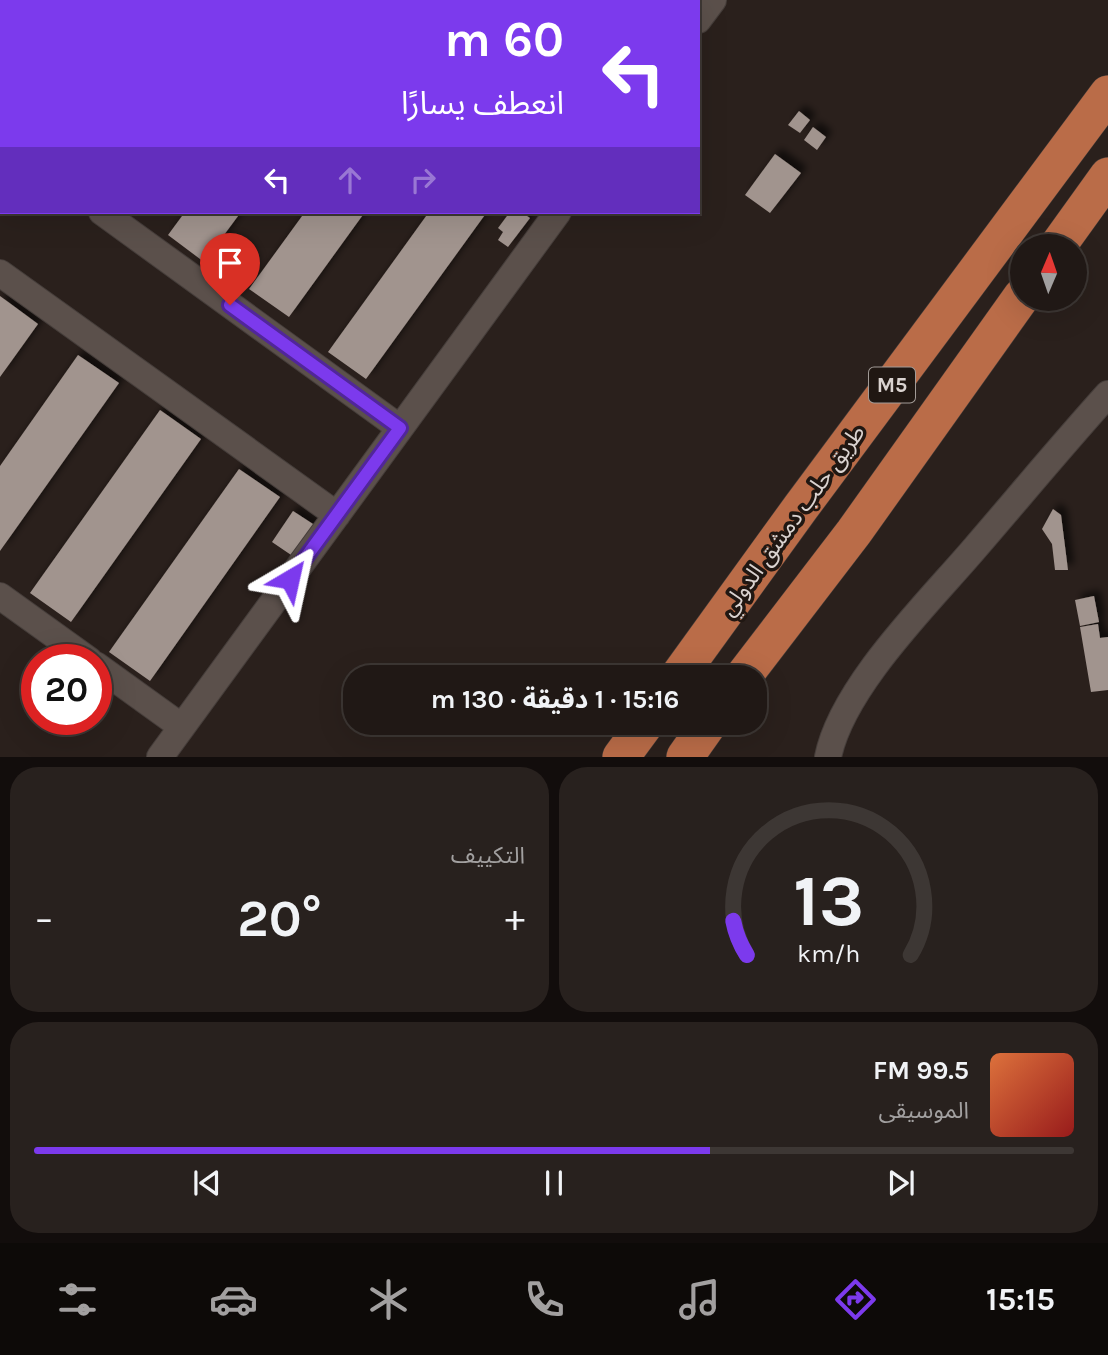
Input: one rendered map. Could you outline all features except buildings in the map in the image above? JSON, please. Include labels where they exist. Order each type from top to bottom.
[{"type":"highway","name":"طريق حلب دمشق الدولي","points":[[687,665],[1108,94]]},
{"type":"highway","points":[[1066,234],[1108,176]]},
{"type":"highway","name":"M5","points":[[752,665],[854,532],[1011,312]]},
{"type":"highway","points":[[801,507],[832,519],[854,532]]},
{"type":"highway","points":[[621,757],[637,735]]},
{"type":"highway","points":[[685,757],[701,735]]},
{"type":"street","points":[[700,17],[713,0]]},
{"type":"street","points":[[105,214],[400,428]]},
{"type":"street","points":[[160,757],[557,214]]},
{"type":"street","points":[[0,273],[337,515]]},
{"type":"street","points":[[826,751],[853,696],[895,640],[1108,394]]},
{"type":"street","points":[[0,596],[67,644]]},
{"type":"street","points":[[112,677],[182,727]]},
{"type":"route","points":[[230,305],[400,428],[290,579]]}]
